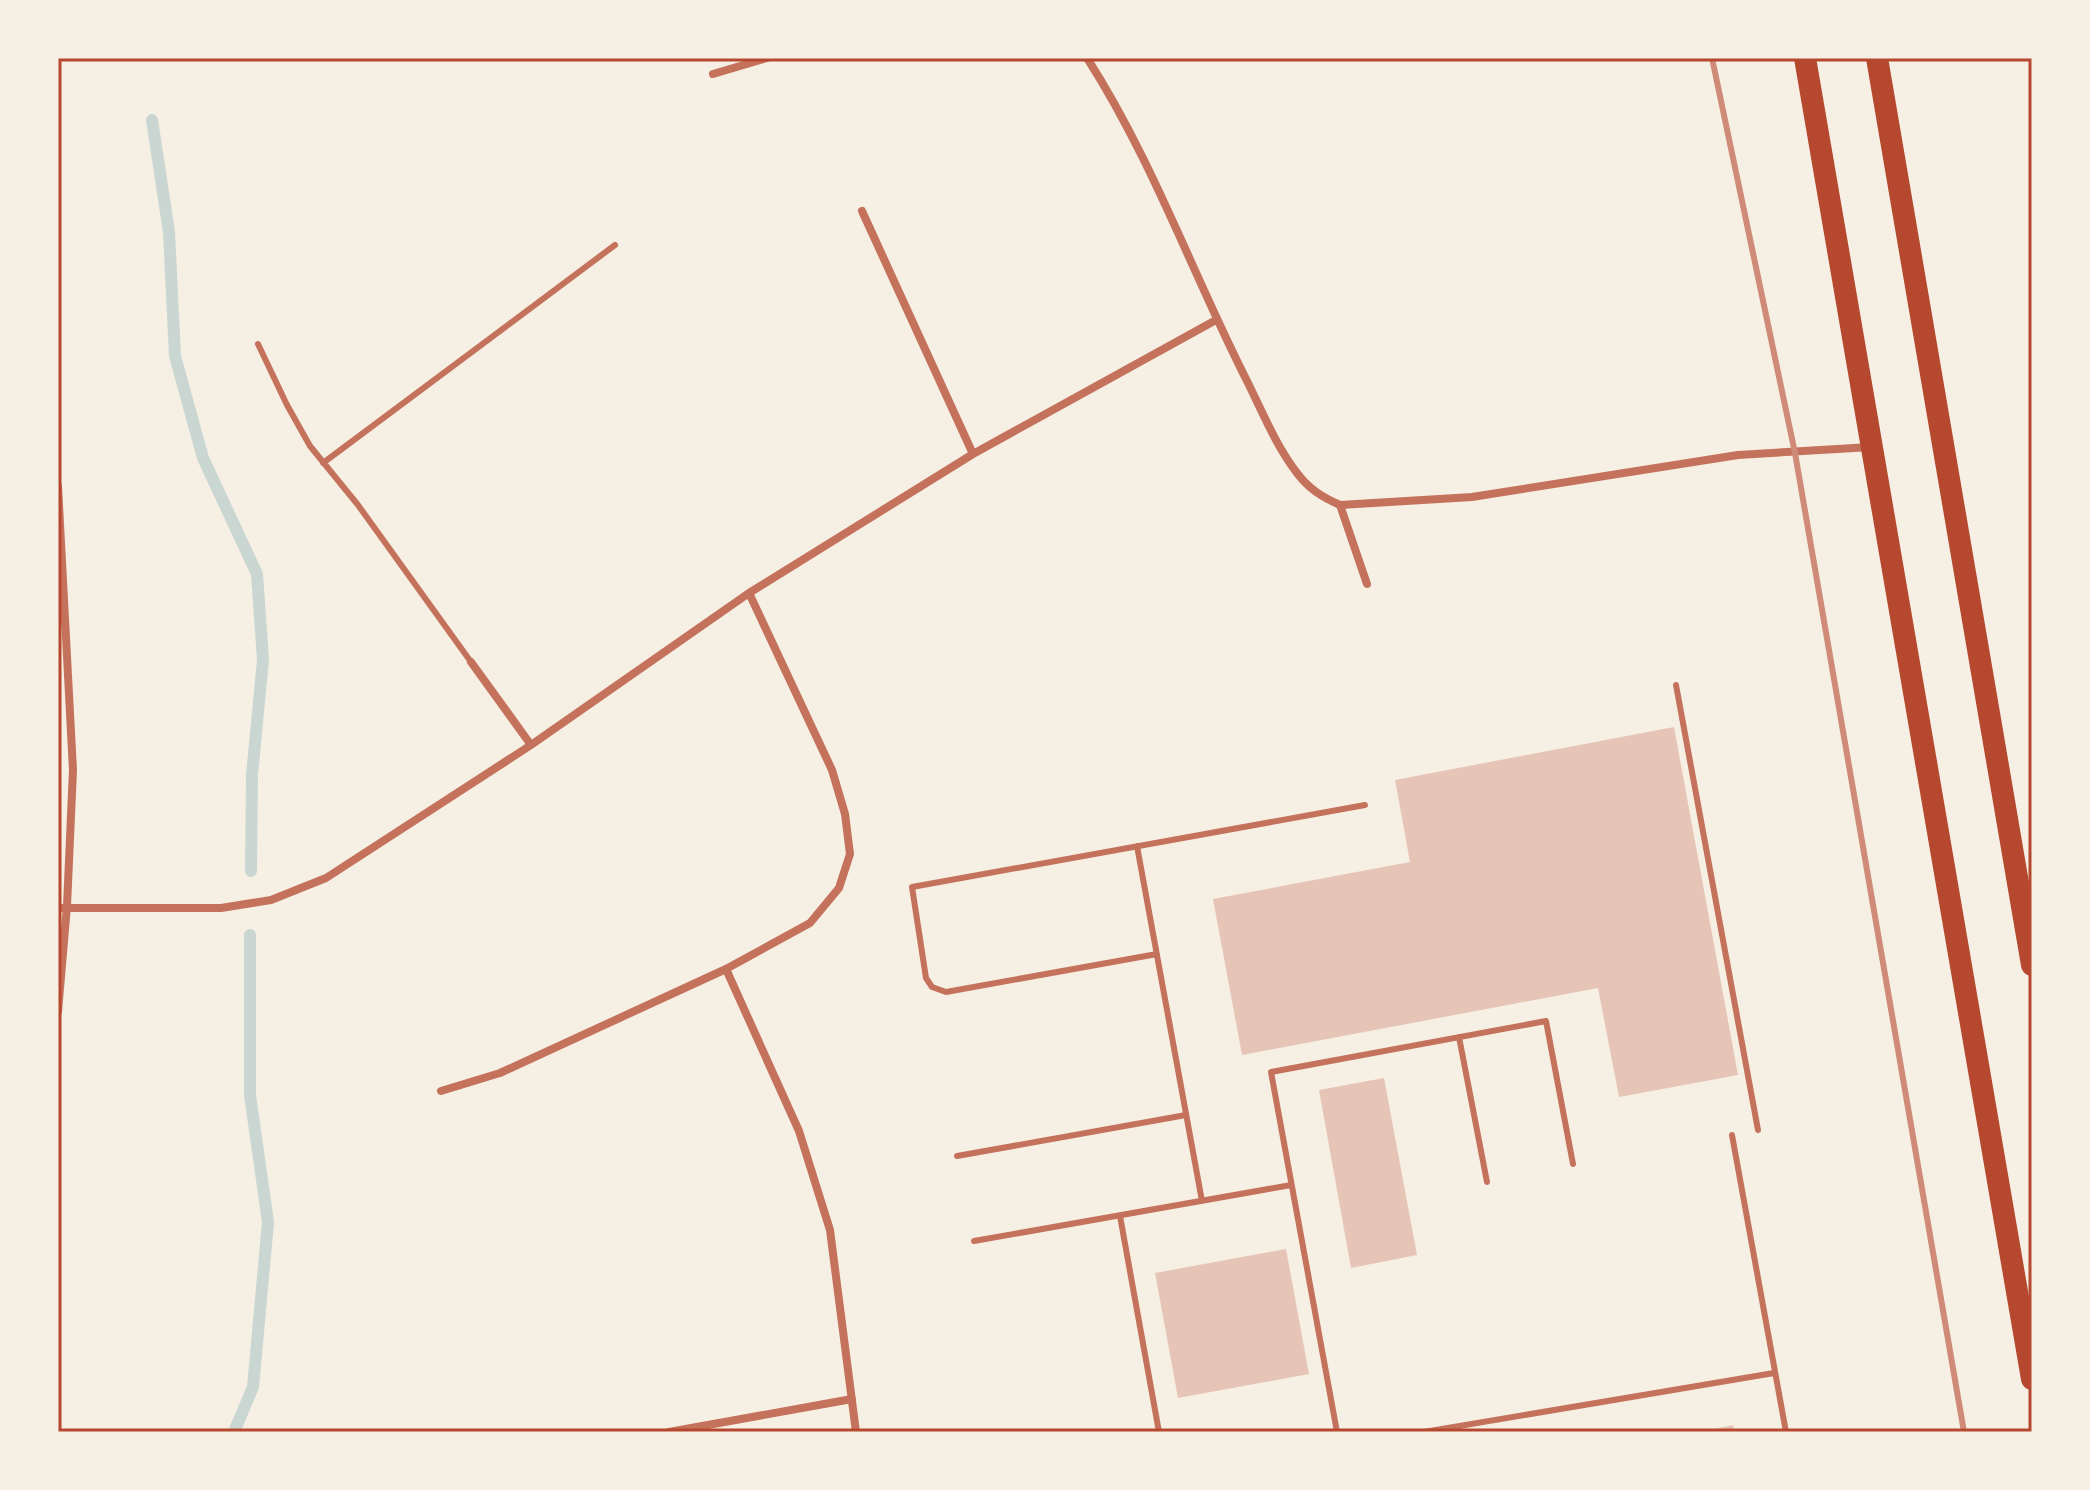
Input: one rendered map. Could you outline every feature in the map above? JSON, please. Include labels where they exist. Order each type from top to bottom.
[{"type":"highway","points":[[1805,58],[2032,1379]]},
{"type":"highway","points":[[1877,58],[2032,965]]},
{"type":"street","points":[[713,74],[767,58]]},
{"type":"street","points":[[1087,58],[1117,108],[1216,320],[1295,471],[1315,494],[1340,505],[1472,497],[1738,455],[1872,447]]},
{"type":"street","points":[[862,211],[973,454]]},
{"type":"street","points":[[62,907],[221,908],[271,900],[326,878],[531,745],[749,593],[973,454],[1216,320]]},
{"type":"street","points":[[58,486],[73,770],[62,907],[58,1012]]},
{"type":"street","points":[[1340,505],[1367,584]]},
{"type":"street","points":[[441,1091],[500,1073],[726,969],[810,923],[839,888],[850,854],[845,814],[832,770],[749,593]]},
{"type":"street","points":[[471,662],[531,745]]},
{"type":"street","points":[[726,969],[799,1131],[830,1230],[856,1432]]},
{"type":"street","points":[[669,1432],[852,1399]]},
{"type":"lane","points":[[323,463],[615,245]]},
{"type":"lane","points":[[258,344],[310,446],[358,505],[471,662]]},
{"type":"lane","points":[[1676,685],[1758,1130]]},
{"type":"lane","points":[[1157,954],[946,992],[932,987],[926,978],[912,887],[1365,805]]},
{"type":"lane","points":[[1137,846],[1202,1201]]},
{"type":"lane","points":[[1337,1432],[1271,1072],[1546,1021],[1573,1164]]},
{"type":"lane","points":[[1459,1037],[1487,1182]]},
{"type":"lane","points":[[957,1156],[1186,1115]]},
{"type":"lane","points":[[1732,1135],[1786,1432]]},
{"type":"lane","points":[[974,1241],[1291,1185]]},
{"type":"lane","points":[[1120,1216],[1159,1432]]},
{"type":"lane","points":[[1424,1432],[1774,1373]]},
{"type":"building","points":[[1674,727],[1738,1075],[1619,1097],[1598,988],[1242,1055],[1213,899],[1410,862],[1395,780]]},
{"type":"building","points":[[1384,1078],[1417,1255],[1351,1268],[1319,1090]]},
{"type":"building","points":[[1286,1249],[1309,1374],[1178,1398],[1155,1273]]},
{"type":"building","points":[[1733,1425],[1735,1432],[1706,1432],[1706,1431]]},
{"type":"waterway","points":[[152,120],[169,232],[175,356],[203,458],[257,574],[263,660],[252,775],[251,871]]},
{"type":"waterway","points":[[234,1432],[253,1387],[268,1222],[250,1095],[250,935]]},
{"type":"railway","points":[[1712,58],[1795,453],[1964,1432]]}]
